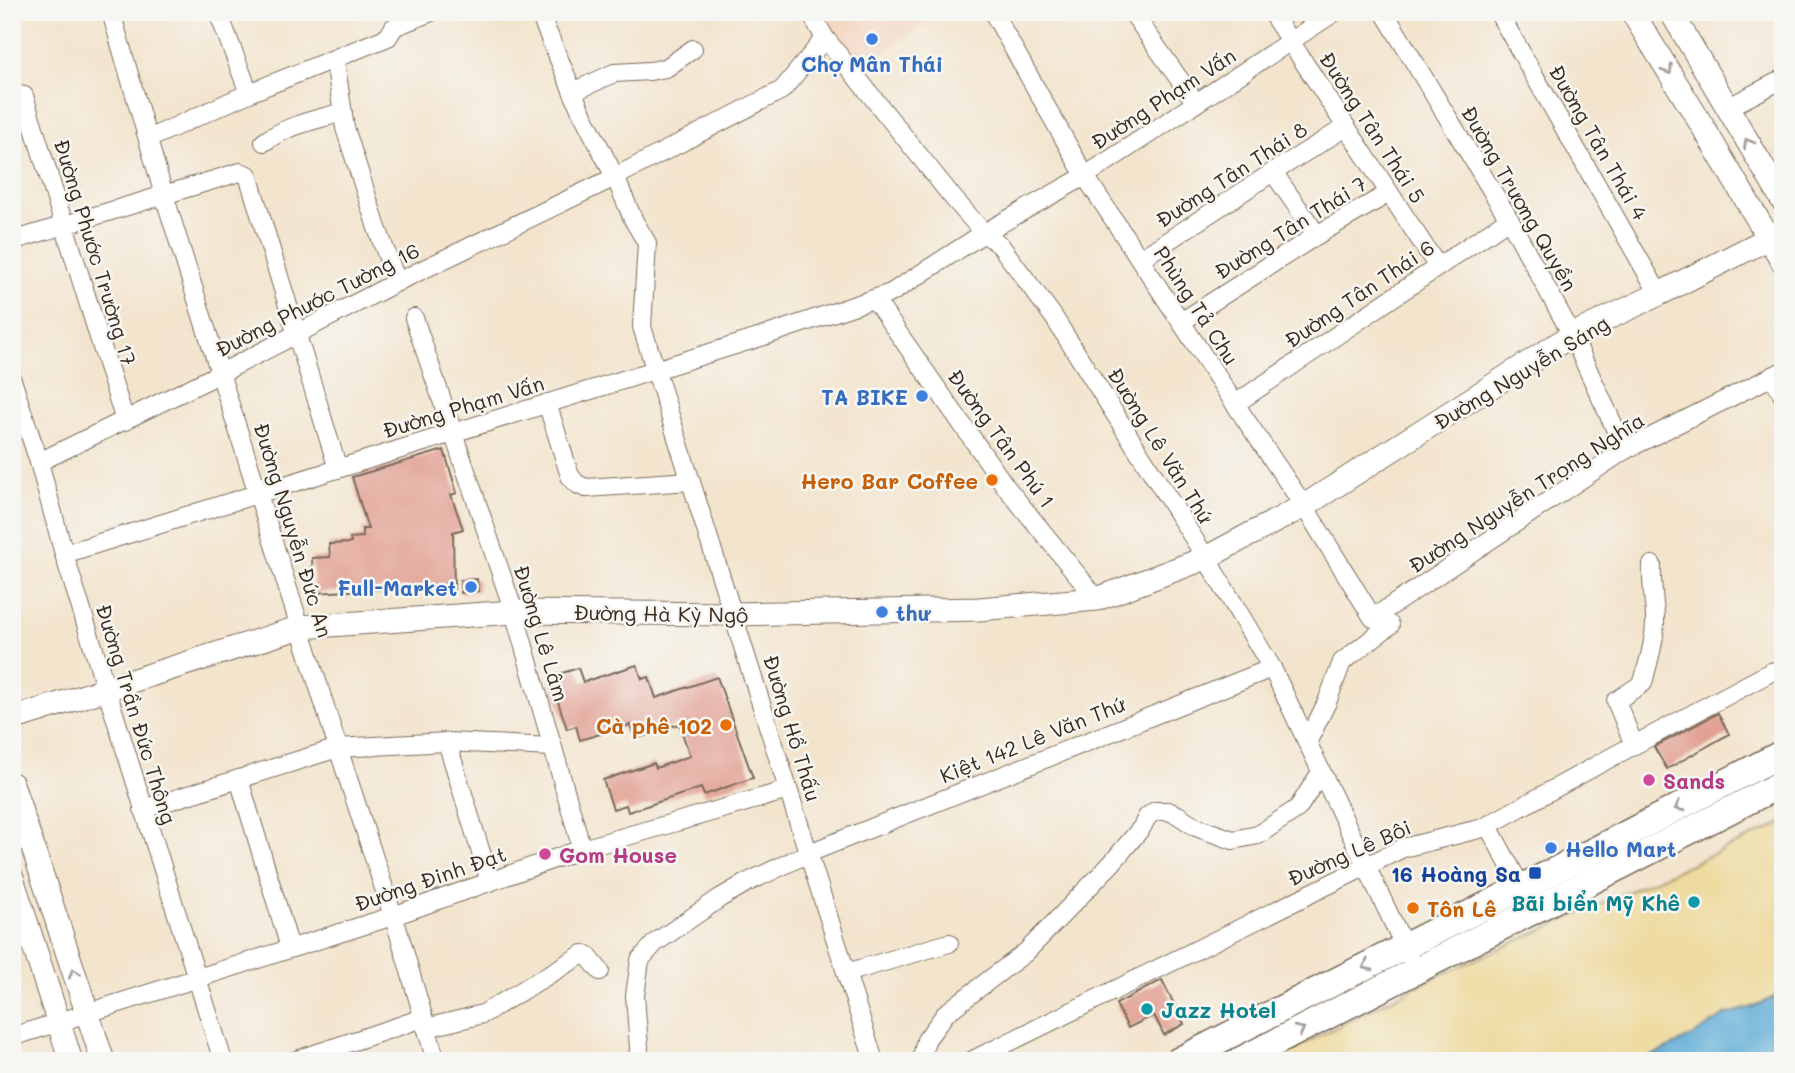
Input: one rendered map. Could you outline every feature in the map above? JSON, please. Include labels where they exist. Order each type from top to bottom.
[{"type":"main road","points":[[1178,1061],[1783,753]]},
{"type":"main road","points":[[1239,1061],[1783,783]]},
{"type":"street","name":"Đường Nguyễn Đức An","points":[[111,12],[164,195],[393,916],[436,1061]]},
{"type":"street","points":[[218,12],[249,93]]},
{"type":"street","points":[[148,139],[249,93],[388,37],[394,27],[431,12]]},
{"type":"street","name":"Đường Hồ Thấu","points":[[539,12],[573,92],[647,243],[642,327],[874,1061]]},
{"type":"street","name":"Đường Lê Văn Thứ","points":[[810,12],[825,38],[954,200],[984,233],[1000,245],[1053,316],[1206,558],[1272,668],[1415,971]]},
{"type":"street","name":"Phùng Tả Chu","points":[[993,12],[1085,176],[1304,506],[1373,618]]},
{"type":"street","points":[[1132,12],[1196,103]]},
{"type":"street","name":"Đường Tân Thái 5","points":[[1271,12],[1438,267]]},
{"type":"street","name":"Đường Phạm Vấn","points":[[64,554],[875,300],[906,285],[984,233],[1085,176],[1335,12]]},
{"type":"street","name":"Đường Trương Quyền","points":[[1384,12],[1509,219],[1572,335],[1625,450]]},
{"type":"street","name":"Đường Tân Thái 4","points":[[1498,12],[1659,295]]},
{"type":"street","points":[[1632,12],[1700,122],[1776,235],[1783,262]]},
{"type":"street","points":[[1671,12],[1783,201]]},
{"type":"street","name":"Đường Phước Tường 16","points":[[39,462],[221,373],[397,282],[615,177],[782,90],[825,38]]},
{"type":"street","points":[[573,92],[614,73],[666,68],[693,49]]},
{"type":"street","points":[[335,60],[345,128],[397,282]]},
{"type":"street","points":[[1727,107],[1783,79]]},
{"type":"street","name":"Đường Phước Trường 17","points":[[18,94],[65,225],[125,421]]},
{"type":"street","points":[[264,142],[277,132],[294,125],[343,112]]},
{"type":"street","name":"Đường Tân Thái 8","points":[[1140,259],[1346,127]]},
{"type":"street","points":[[12,241],[240,172],[248,175],[338,469]]},
{"type":"street","points":[[1273,172],[1317,235]]},
{"type":"street","name":"Đường Tân Thái 7","points":[[1181,322],[1388,192]]},
{"type":"street","name":"Đường Tân Thái 6","points":[[1235,404],[1509,219]]},
{"type":"street","name":"Đường Nguyễn Sáng","points":[[1304,506],[1572,335],[1659,295],[1776,235]]},
{"type":"street","name":"Đường Tân Phú 1","points":[[875,300],[1006,486],[1097,599]]},
{"type":"street","name":"Đường Lê Lâm","points":[[414,318],[514,612],[582,849]]},
{"type":"street","points":[[1778,374],[1783,396]]},
{"type":"street","name":"Đường Nguyễn Trọng Nghĩa","points":[[1373,618],[1625,450],[1778,374]]},
{"type":"street","name":"Đường Trần Đức Thông","points":[[12,380],[195,978],[223,1061]]},
{"type":"street","points":[[547,403],[570,476],[577,484],[586,488],[691,481]]},
{"type":"street","name":"Đường Hà Kỳ Ngộ","points":[[12,719],[301,627],[514,612],[733,614],[979,609],[1097,599],[1206,558],[1304,506]]},
{"type":"street","points":[[1634,745],[1616,701],[1643,683],[1654,633],[1652,565]]},
{"type":"street","points":[[1307,743],[1342,662],[1390,625]]},
{"type":"street","name":"Kiệt 142 Lê Văn Thứ","points":[[638,1061],[635,996],[640,960],[654,943],[720,898],[809,853],[1272,668]]},
{"type":"street","name":"Đường Lê Bôi","points":[[971,1061],[1409,846],[1488,826],[1634,745],[1783,669]]},
{"type":"street","points":[[143,809],[338,748],[447,742],[552,747]]},
{"type":"street","points":[[447,742],[490,882]]},
{"type":"street","points":[[921,1061],[926,1040],[946,1013],[1026,952],[1112,863],[1147,817],[1156,811],[1168,811],[1196,827],[1233,840],[1258,835],[1298,808],[1321,772]]},
{"type":"street","points":[[239,779],[290,948]]},
{"type":"street","points":[[12,784],[103,1061]]},
{"type":"street","name":"Đường Đinh Đạt","points":[[12,1037],[393,916],[582,849],[788,790]]},
{"type":"street","points":[[1488,826],[1521,887]]},
{"type":"street","points":[[12,878],[71,1061]]},
{"type":"street","points":[[846,973],[949,943]]},
{"type":"street","points":[[294,1061],[425,1023],[483,1014],[583,954],[600,971]]},
{"type":"shaded area","name":"Chợ Mân Thái","points":[[821,12],[944,12],[862,66]]},
{"type":"sand","name":"Bãi biển Mỹ Khê","points":[[1783,823],[1783,993],[1750,1008],[1725,1015],[1691,1037],[1641,1061],[1270,1061],[1427,981]]},
{"type":"water","points":[[1783,994],[1783,1061],[1641,1061],[1691,1037],[1725,1015]]},
{"type":"building","points":[[444,450],[457,493],[451,495],[463,529],[453,532],[454,590],[403,588],[314,593],[312,558],[330,557],[329,544],[351,543],[350,538],[363,537],[362,529],[368,529],[352,477]]},
{"type":"building","points":[[477,579],[478,591],[461,593],[460,580]]},
{"type":"building","points":[[637,665],[642,679],[649,677],[656,698],[717,677],[753,778],[704,795],[701,788],[628,812],[626,805],[613,809],[603,780],[654,763],[656,768],[690,756],[679,724],[635,739],[630,725],[580,740],[576,726],[567,729],[550,677],[578,668],[583,682]]},
{"type":"building","points":[[1718,713],[1729,734],[1667,769],[1654,747]]},
{"type":"building","name":"Jazz Hotel","points":[[1162,980],[1184,1024],[1164,1035],[1154,1015],[1128,1028],[1116,1004]]},
{"type":"place","name":"Chợ Mân Thái","points":[[872,39]]},
{"type":"place","name":"TA BIKE","points":[[922,396]]},
{"type":"place","name":"Hero Bar Coffee","points":[[992,480]]},
{"type":"place","name":"Full-Market","points":[[471,587]]},
{"type":"place","name":"thư","points":[[882,612]]},
{"type":"place","name":"Cà phê 102","points":[[726,725]]},
{"type":"place","name":"Sands","points":[[1649,780]]},
{"type":"place","name":"Hello Mart","points":[[1551,848]]},
{"type":"place","name":"Gom House","points":[[545,854]]},
{"type":"place","name":"16 Hoàng Sa","points":[[1535,873]]},
{"type":"place","name":"Bãi biển Mỹ Khê","points":[[1694,902]]},
{"type":"place","name":"Tôn Lê","points":[[1413,908]]},
{"type":"place","name":"Jazz Hotel","points":[[1147,1009]]}]
